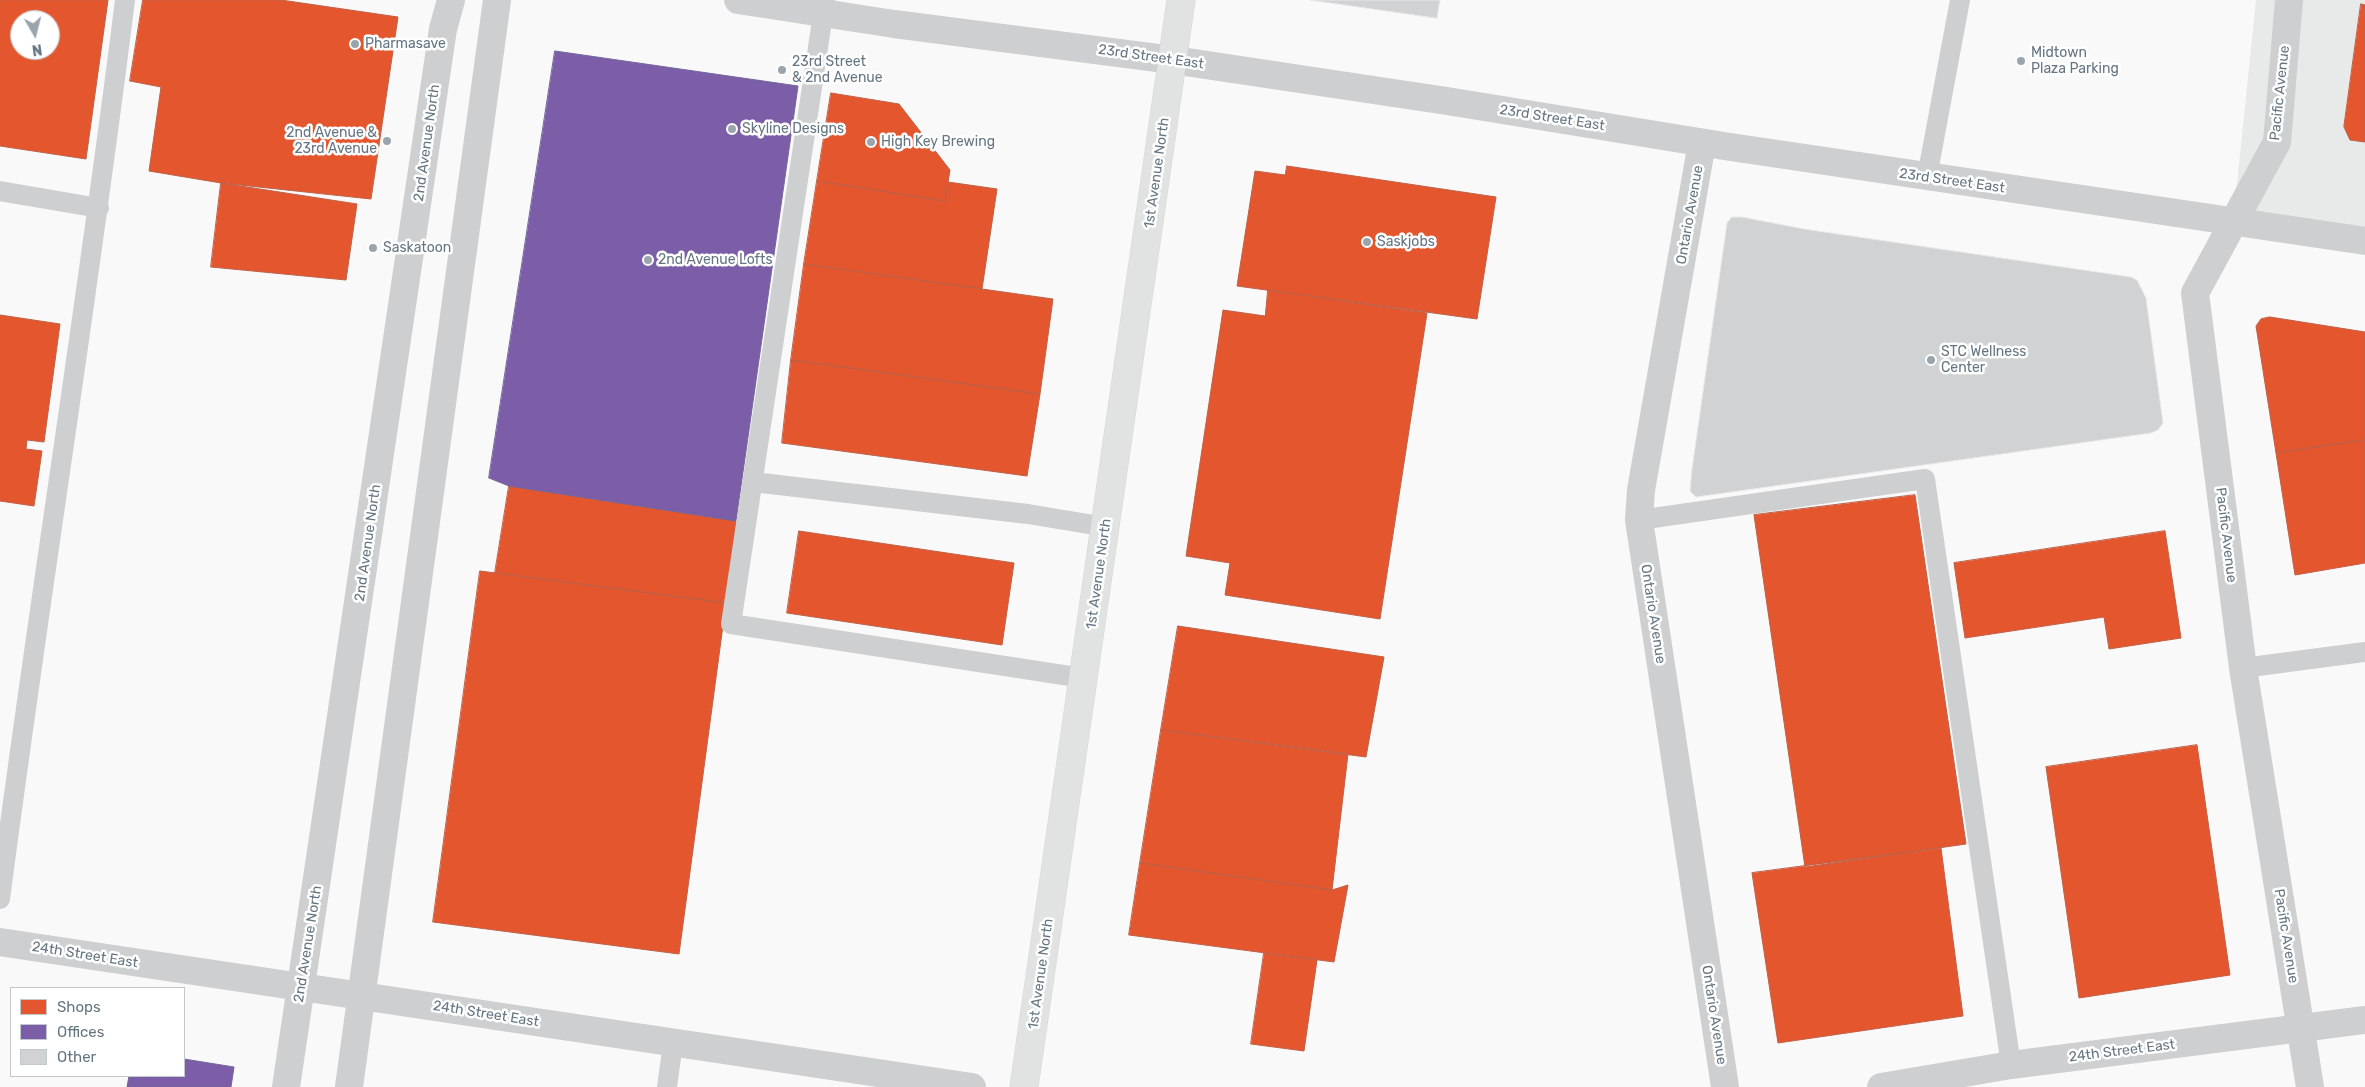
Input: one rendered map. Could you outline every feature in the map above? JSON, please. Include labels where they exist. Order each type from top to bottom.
[{"type":"main road","name":"1st Avenue North","points":[[1024,1087],[1181,0]]},
{"type":"street","name":"2nd Avenue North","points":[[286,1087],[443,29],[451,0]]},
{"type":"street","points":[[349,1087],[497,0]]},
{"type":"street","name":"23rd Street East","points":[[738,0],[825,7],[1447,101],[1702,143],[2365,241]]},
{"type":"street","name":"Pacific Avenue","points":[[2289,0],[2277,142],[2195,293],[2243,668],[2310,1087]]},
{"type":"street","name":"Ontario Avenue","points":[[1702,143],[1641,490],[1639,520],[1725,1087]]},
{"type":"street","name":"24th Street East","points":[[0,942],[972,1087]]},
{"type":"street","name":"24th Street East","points":[[1881,1087],[2011,1065],[2365,1020]]},
{"type":"lane","points":[[0,899],[35,643],[99,208],[125,0]]},
{"type":"lane","points":[[1927,177],[1960,0]]},
{"type":"lane","points":[[825,7],[731,624],[1084,678]]},
{"type":"lane","points":[[0,191],[99,208]]},
{"type":"lane","points":[[1639,520],[1925,479],[2011,1065]]},
{"type":"lane","points":[[753,482],[1028,514],[1106,527]]},
{"type":"lane","points":[[2243,668],[2365,652]]},
{"type":"lane","points":[[667,1087],[673,1043]]},
{"type":"shaded area","points":[[2256,0],[2365,0],[2365,242],[2233,222]]},
{"type":"building: Shops","points":[[0,0],[108,0],[86,159],[0,146]]},
{"type":"building: Shops","points":[[143,0],[281,0],[398,17],[371,199],[221,183],[149,171],[161,87],[130,81]]},
{"type":"building: Shops","points":[[2361,4],[2365,5],[2365,142],[2350,140],[2344,127]]},
{"type":"building: Shops","points":[[831,93],[899,104],[950,170],[945,201],[817,181]]},
{"type":"building: Shops","name":"Saskjobs","points":[[1287,166],[1496,197],[1477,319],[1237,286],[1255,171],[1285,175]]},
{"type":"building: Shops","points":[[817,181],[945,201],[948,182],[997,189],[982,289],[804,264]]},
{"type":"building: Shops","points":[[221,183],[357,204],[346,280],[211,267]]},
{"type":"building: Shops","points":[[804,264],[1053,299],[1040,394],[791,360]]},
{"type":"building: Shops","points":[[1268,290],[1427,313],[1380,619],[1225,595],[1230,563],[1186,556],[1223,310],[1265,316]]},
{"type":"building: Shops","points":[[0,315],[60,324],[44,442],[27,440],[26,449],[42,451],[34,506],[0,501]]},
{"type":"building: Shops","points":[[2270,317],[2365,332],[2365,440],[2276,453],[2256,326],[2261,319]]},
{"type":"building: Shops","points":[[791,360],[1040,394],[1027,476],[782,443]]},
{"type":"building: Shops","points":[[2365,440],[2365,563],[2295,575],[2276,453]]},
{"type":"building: Shops","points":[[509,486],[736,521],[726,603],[495,573]]},
{"type":"building: Shops","points":[[1915,495],[1966,844],[1805,867],[1754,515]]},
{"type":"building: Shops","points":[[799,531],[1014,563],[1002,645],[787,613]]},
{"type":"building: Shops","points":[[2165,531],[2181,638],[2109,649],[2104,617],[1965,638],[1954,563]]},
{"type":"building: Shops","points":[[480,571],[726,603],[679,954],[433,922]]},
{"type":"building: Shops","points":[[1178,626],[1384,657],[1366,757],[1161,730]]},
{"type":"building: Shops","points":[[1161,730],[1348,754],[1332,890],[1140,863]]},
{"type":"building: Shops","points":[[2197,745],[2230,975],[2079,998],[2046,767]]},
{"type":"building: Shops","points":[[1941,848],[1963,1016],[1778,1043],[1752,873]]},
{"type":"building: Shops","points":[[1140,863],[1332,890],[1348,885],[1334,962],[1129,935]]},
{"type":"building: Shops","points":[[1264,953],[1317,960],[1304,1051],[1251,1044]]},
{"type":"building: Offices","name":"2nd Avenue Lofts","points":[[555,51],[798,86],[736,521],[509,486],[489,478]]},
{"type":"building: Offices","points":[[185,1059],[234,1067],[231,1087],[127,1087],[129,1077],[185,1077]]},
{"type":"building: Other","points":[[1310,0],[1440,0],[1437,18]]},
{"type":"building: Other","name":"STC Wellness Center","points":[[1732,217],[2131,277],[2137,280],[2146,298],[2163,423],[2158,430],[2151,433],[1696,497],[1690,491],[1692,469],[1727,223]]},
{"type":"place","name":"Pharmasave","points":[[355,44]]},
{"type":"place","name":"Midtown Plaza Parking","points":[[2021,61]]},
{"type":"place","name":"23rd Street & 2nd Avenue","points":[[782,70]]},
{"type":"place","name":"Skyline Designs","points":[[732,129]]},
{"type":"place","name":"2nd Avenue & 23rd Avenue","points":[[387,141]]},
{"type":"place","name":"High Key Brewing","points":[[871,142]]},
{"type":"place","name":"Saskjobs","points":[[1367,242]]},
{"type":"place","name":"Saskatoon","points":[[373,248]]},
{"type":"place","name":"2nd Avenue Lofts","points":[[648,260]]},
{"type":"place","name":"STC Wellness Center","points":[[1931,360]]}]
